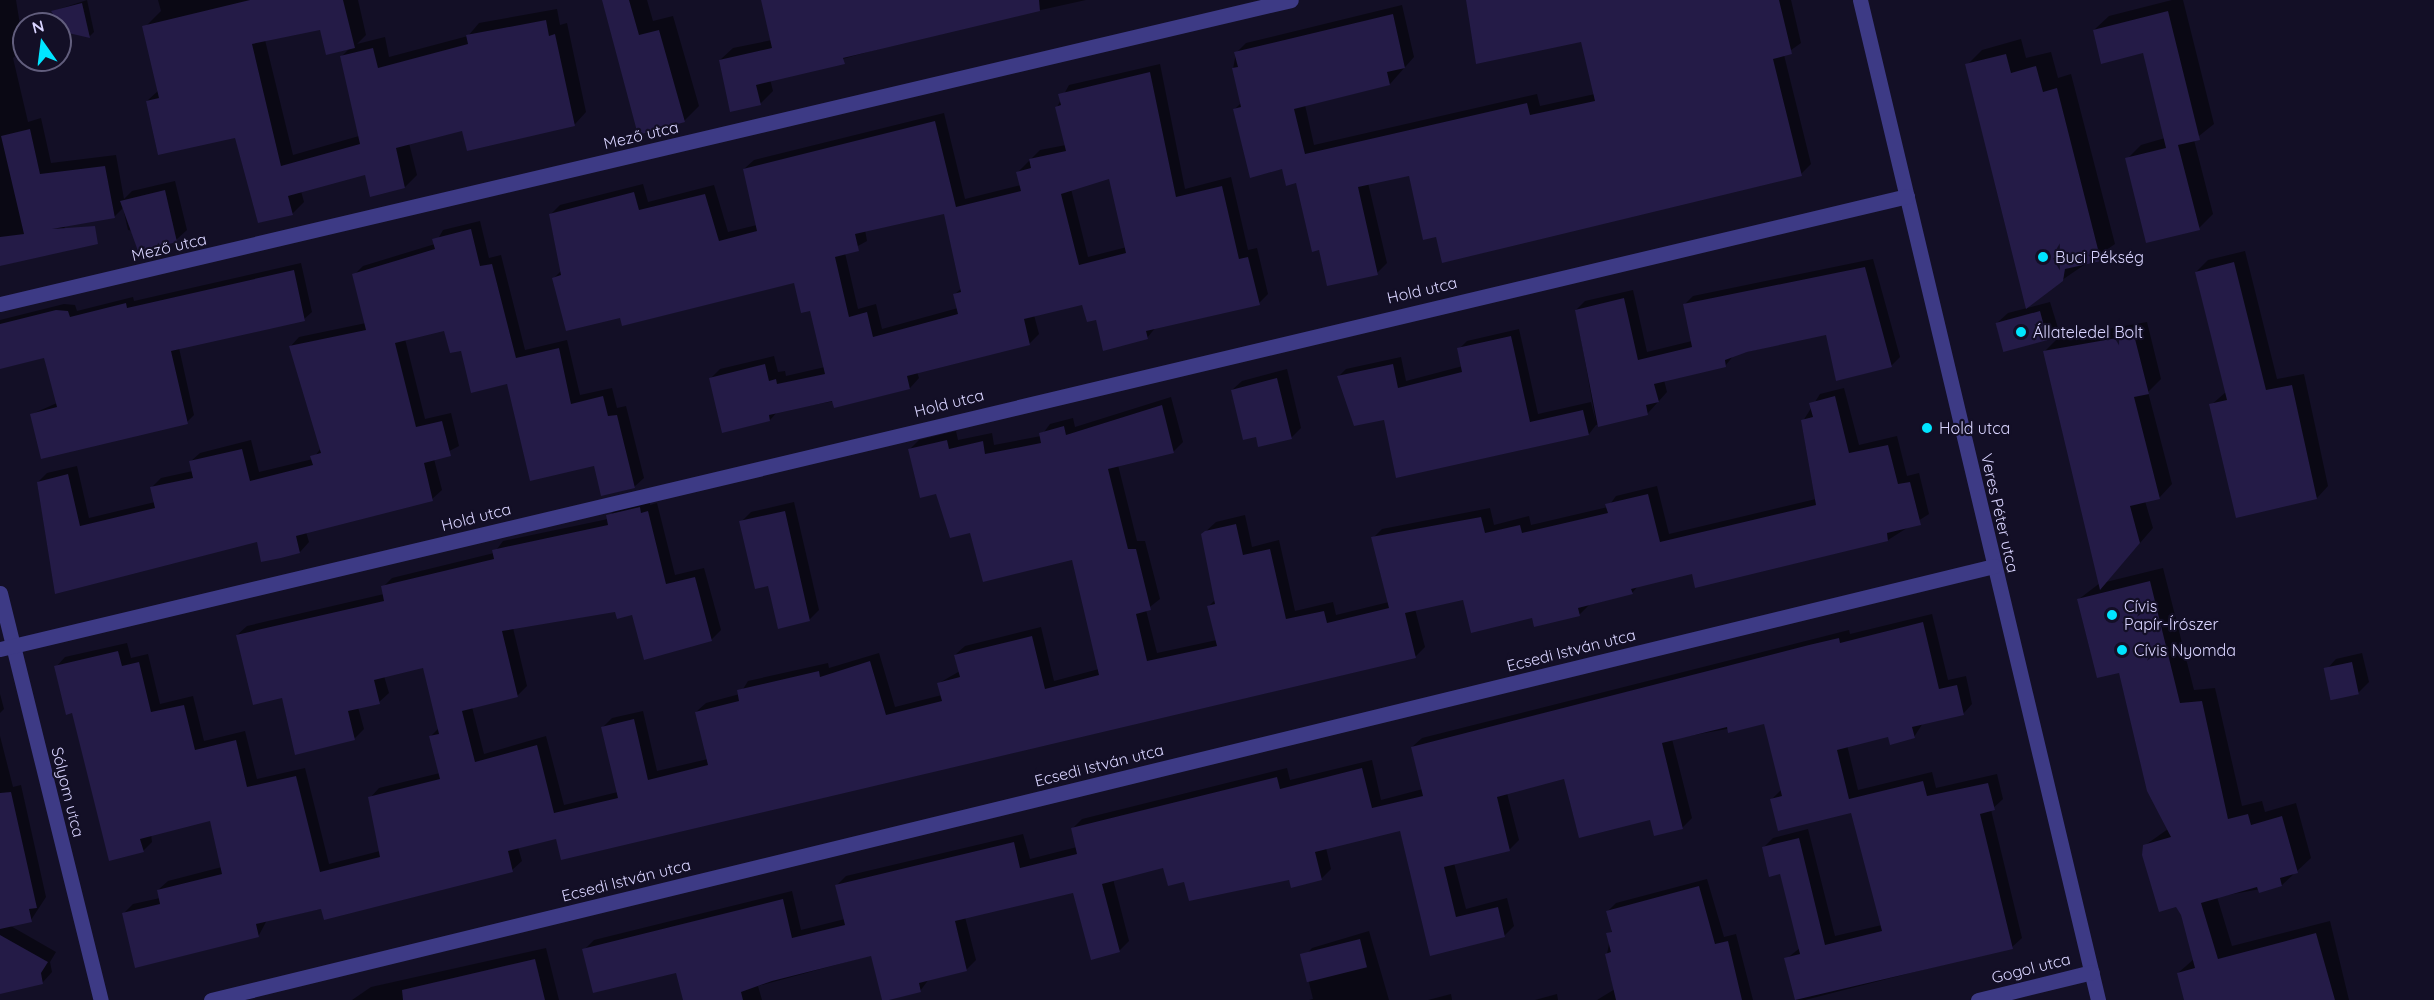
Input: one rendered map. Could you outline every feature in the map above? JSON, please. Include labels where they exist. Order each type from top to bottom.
[{"type":"street","name":"Mező utca","points":[[0,304],[1291,0]]},
{"type":"street","name":"Veres Péter utca","points":[[1860,0],[2098,1000]]},
{"type":"street","name":"Hold utca","points":[[6,647],[1907,196]]},
{"type":"street","name":"Ecsedi István utca","points":[[211,1000],[1994,566]]},
{"type":"street","name":"Sólyom utca","points":[[0,593],[6,647],[101,1000]]},
{"type":"street","name":"Gogol utca","points":[[1978,1000],[2092,972]]},
{"type":"building","points":[[250,0],[343,0],[355,48],[326,55],[320,30],[252,44],[281,166],[360,144],[340,56],[373,48],[378,68],[468,44],[466,35],[546,20],[549,36],[555,34],[575,126],[467,151],[462,131],[396,148],[405,188],[370,197],[365,175],[288,196],[293,215],[258,223],[235,138],[158,155],[146,101],[159,98],[142,26]]},
{"type":"building","points":[[602,0],[629,0],[639,35],[659,30],[685,122],[638,135]]},
{"type":"building","points":[[761,0],[1039,0],[1040,11],[843,58],[845,64],[756,85],[761,105],[730,112],[719,60],[772,48]]},
{"type":"building","points":[[1466,0],[1779,0],[1792,54],[1773,59],[1802,176],[1442,263],[1436,237],[1423,240],[1409,176],[1358,187],[1378,275],[1327,286],[1319,250],[1312,252],[1296,183],[1286,186],[1282,169],[1250,178],[1233,109],[1241,107],[1232,68],[1238,67],[1234,52],[1393,14],[1405,68],[1387,72],[1390,85],[1294,109],[1305,154],[1527,103],[1530,115],[1595,101],[1581,42],[1476,64]]},
{"type":"building","points":[[82,3],[90,38],[72,34],[72,12],[51,11]]},
{"type":"building","points":[[2168,11],[2200,140],[2178,145],[2200,230],[2146,243],[2125,158],[2166,148],[2143,53],[2101,64],[2093,30]]},
{"type":"building","points":[[2006,54],[2011,73],[2036,66],[2043,92],[2057,88],[2101,261],[2065,269],[2063,281],[2026,309],[1965,64]]},
{"type":"building","points":[[1150,72],[1176,197],[1222,186],[1239,259],[1248,257],[1260,305],[1146,331],[1148,339],[1103,351],[1096,320],[1087,322],[1082,305],[1024,319],[1030,345],[907,376],[910,389],[834,408],[832,401],[769,415],[770,421],[722,433],[709,378],[765,364],[769,381],[776,379],[777,384],[825,374],[810,311],[801,313],[794,283],[622,326],[620,318],[566,331],[552,278],[561,275],[549,214],[634,192],[639,210],[705,194],[719,241],[757,231],[743,169],[935,121],[956,207],[1021,191],[1016,172],[1031,168],[1029,159],[1066,151],[1055,107],[1061,105],[1058,94]],"holes":[[[1109,179],[1126,253],[1079,265],[1061,194]],[[944,214],[961,292],[953,294],[958,314],[873,337],[867,312],[849,317],[835,257],[859,251],[855,234]]]},
{"type":"building","points":[[30,129],[40,174],[105,166],[115,218],[52,229],[95,226],[98,244],[0,266],[0,237],[24,234],[1,136]]},
{"type":"building","points":[[165,190],[177,242],[138,251],[120,201]]},
{"type":"building","points":[[471,229],[480,266],[492,264],[516,358],[559,348],[571,404],[603,396],[608,416],[617,415],[635,488],[601,496],[594,466],[530,481],[507,384],[471,393],[461,351],[450,353],[444,331],[395,343],[416,427],[442,421],[451,456],[424,463],[433,501],[296,536],[300,553],[281,558],[261,562],[257,542],[55,594],[37,482],[68,474],[80,526],[155,508],[150,487],[193,478],[189,461],[242,449],[250,481],[313,465],[310,456],[321,453],[289,346],[366,330],[352,274],[435,249],[432,239]]},
{"type":"building","points":[[2234,262],[2266,390],[2292,385],[2317,499],[2236,518],[2209,404],[2227,400],[2195,272]]},
{"type":"building","points":[[1865,267],[1892,367],[1836,381],[1826,335],[1747,352],[1725,360],[1726,367],[1654,384],[1659,402],[1646,405],[1648,415],[1598,427],[1575,310],[1624,298],[1638,360],[1692,347],[1683,304]]},
{"type":"building","points":[[294,270],[305,321],[171,351],[188,424],[41,459],[30,414],[57,407],[44,358],[0,369],[0,324],[56,310],[68,311],[70,317],[126,303],[127,308]]},
{"type":"building","points":[[2040,311],[2048,340],[2003,352],[1996,323]]},
{"type":"building","points":[[2134,335],[2149,394],[2134,397],[2160,499],[2130,506],[2140,543],[2100,590],[2043,351]]},
{"type":"building","points":[[1511,336],[1530,422],[1583,410],[1589,435],[1396,478],[1384,420],[1354,426],[1337,376],[1393,364],[1398,388],[1462,372],[1457,348]]},
{"type":"building","points":[[1277,378],[1292,439],[1258,447],[1256,437],[1243,440],[1231,390]]},
{"type":"building","points":[[1835,396],[1849,453],[1888,445],[1898,484],[1910,482],[1921,525],[1887,533],[1888,541],[1695,588],[1692,574],[1631,589],[1633,594],[1578,608],[1580,616],[1534,627],[1532,618],[1471,633],[1463,600],[1405,613],[1416,658],[561,860],[556,839],[508,851],[513,872],[324,920],[321,909],[256,924],[259,937],[135,968],[122,913],[160,904],[157,890],[222,874],[210,821],[140,839],[144,852],[109,861],[72,713],[66,715],[54,666],[118,651],[122,666],[139,662],[151,712],[184,705],[195,750],[236,740],[247,787],[296,776],[320,872],[380,857],[368,797],[440,779],[429,736],[439,734],[423,668],[374,680],[380,704],[348,711],[355,740],[295,755],[282,698],[253,705],[236,635],[384,601],[381,586],[494,559],[492,550],[608,525],[606,515],[640,507],[641,513],[648,511],[666,584],[695,577],[712,641],[644,660],[632,615],[617,619],[615,612],[502,631],[518,697],[462,711],[475,762],[537,745],[554,813],[618,798],[601,727],[634,719],[648,780],[708,765],[695,712],[739,701],[737,690],[819,671],[820,677],[870,661],[886,715],[942,701],[937,683],[960,677],[954,655],[1032,636],[1045,689],[1099,675],[1072,560],[983,582],[970,533],[950,538],[936,494],[920,498],[908,449],[947,440],[949,449],[983,441],[985,454],[1041,443],[1039,433],[1064,426],[1066,435],[1162,405],[1174,453],[1108,469],[1128,549],[1136,549],[1151,610],[1136,614],[1147,661],[1217,646],[1207,606],[1215,604],[1201,534],[1205,531],[1236,524],[1243,555],[1270,549],[1286,619],[1324,611],[1327,623],[1389,608],[1371,537],[1481,517],[1485,533],[1520,525],[1522,533],[1608,513],[1605,504],[1648,494],[1660,542],[1816,505],[1801,420],[1813,417],[1809,403]]},
{"type":"building","points":[[785,511],[810,621],[778,629],[768,586],[755,589],[739,521]]},
{"type":"building","points":[[2150,581],[2180,703],[2202,701],[2228,819],[2248,814],[2251,825],[2282,816],[2298,873],[2280,878],[2282,886],[2259,893],[2257,887],[2201,903],[2218,959],[2316,933],[2335,1000],[2184,1000],[2177,973],[2195,968],[2181,915],[2176,907],[2159,912],[2142,855],[2143,845],[2171,837],[2147,791],[2119,673],[2097,678],[2077,599]]},
{"type":"building","points":[[1923,622],[1939,689],[1957,685],[1964,715],[1912,727],[1915,738],[1890,745],[1888,737],[1837,750],[1849,799],[1923,781],[1927,796],[1988,783],[1995,810],[1980,814],[2013,949],[1795,1000],[1784,958],[1800,954],[1780,874],[1769,877],[1762,847],[1799,838],[1825,945],[1882,931],[1851,813],[1778,831],[1770,799],[1782,796],[1764,724],[1728,733],[1727,727],[1662,743],[1683,829],[1654,836],[1650,820],[1579,838],[1564,779],[1497,797],[1510,851],[1444,867],[1456,917],[1498,907],[1505,937],[1430,956],[1400,831],[1315,852],[1322,880],[1291,888],[1289,880],[1189,901],[1184,882],[1168,886],[1163,868],[1102,884],[1120,952],[1091,960],[1073,893],[955,921],[967,971],[919,983],[921,992],[889,1000],[882,1000],[871,956],[772,981],[741,992],[743,1000],[683,1000],[676,973],[593,993],[582,949],[783,899],[792,938],[845,925],[835,885],[1014,842],[1020,868],[1077,854],[1071,828],[1277,777],[1280,789],[1362,768],[1372,808],[1423,796],[1411,747],[1809,645],[1839,638],[1840,643]]},
{"type":"building","points":[[2352,662],[2359,694],[2330,700],[2324,668]]},
{"type":"building","points":[[11,792],[37,908],[29,909],[32,922],[0,929],[0,793]]},
{"type":"building","points":[[1699,886],[1715,944],[1728,941],[1742,1000],[1616,1000],[1605,954],[1611,952],[1606,933],[1612,932],[1606,911]]},
{"type":"building","points":[[0,935],[48,962],[41,973],[43,984],[0,994]]},
{"type":"building","points":[[1360,939],[1367,967],[1307,982],[1300,954]]},
{"type":"building","points":[[535,959],[545,1000],[403,1000],[402,990]]},
{"type":"place","name":"Buci Pékség","points":[[2043,257]]},
{"type":"place","name":"Állateledel Bolt","points":[[2021,332]]},
{"type":"place","name":"Hold utca","points":[[1927,428]]},
{"type":"place","name":"Cívis Papír-Írószer","points":[[2112,615]]},
{"type":"place","name":"Cívis Nyomda","points":[[2122,650]]}]
